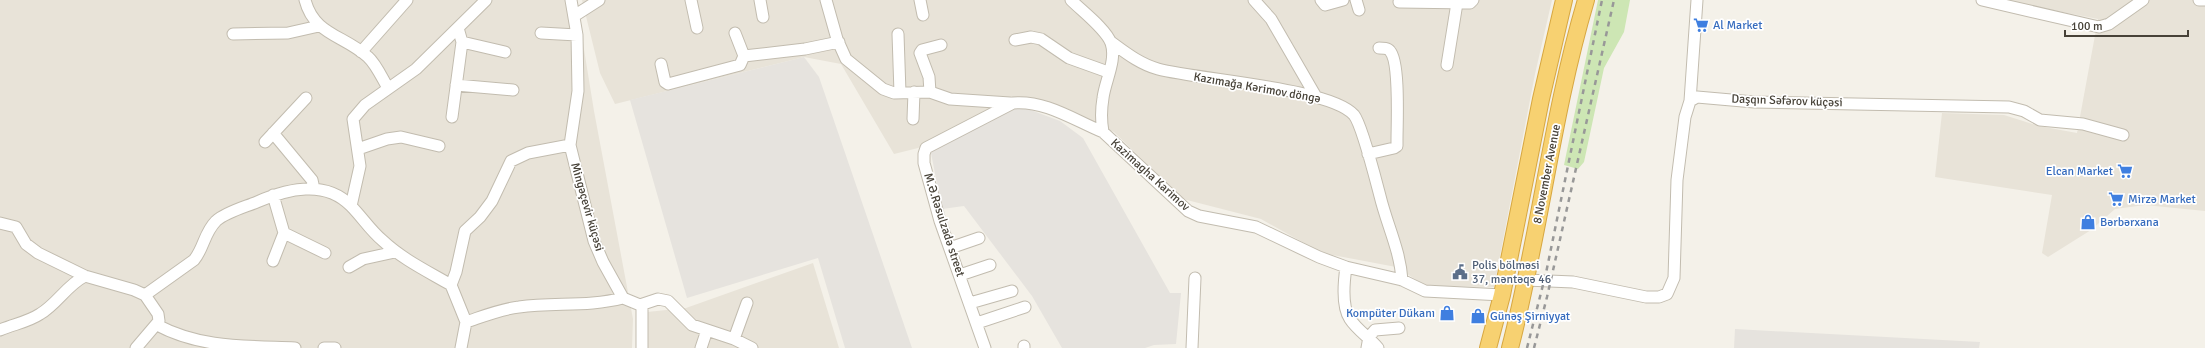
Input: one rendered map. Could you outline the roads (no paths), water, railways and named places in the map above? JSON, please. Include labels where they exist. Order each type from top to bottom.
[{"type":"highway","name":"8 November Avenue","points":[[1488,348],[1502,295],[1541,99],[1564,0]]},
{"type":"highway","name":"8 November Avenue","points":[[1510,348],[1526,280],[1561,106],[1586,0]]},
{"type":"street","points":[[306,0],[308,8],[319,26],[368,57],[388,88]]},
{"type":"street","points":[[360,52],[407,0]]},
{"type":"street","points":[[351,206],[360,166],[353,119],[364,105],[416,69],[486,0]]},
{"type":"street","name":"Mingəçevir küçəsi","points":[[572,0],[577,35],[578,91],[570,145],[594,241],[603,262],[623,298]]},
{"type":"street","points":[[574,16],[588,4],[598,0]]},
{"type":"street","points":[[691,0],[697,28]]},
{"type":"street","points":[[760,0],[763,17]]},
{"type":"street","points":[[826,0],[846,59],[872,82],[883,89],[900,92],[930,92],[950,99],[1013,104]]},
{"type":"street","points":[[920,0],[923,15]]},
{"type":"street","points":[[1071,0],[1111,42]]},
{"type":"street","points":[[1254,0],[1271,19],[1315,96]]},
{"type":"street","points":[[1321,0],[1325,5],[1343,0]]},
{"type":"street","points":[[1399,2],[1447,1],[1470,3],[1473,0]]},
{"type":"street","points":[[1526,280],[1573,282],[1646,297],[1659,297],[1667,294],[1674,278],[1678,180],[1685,117],[1690,101],[1697,0]]},
{"type":"street","points":[[1982,0],[2099,27],[2109,24],[2143,0]]},
{"type":"street","points":[[2199,0],[2205,0]]},
{"type":"street","points":[[1447,65],[1457,3]]},
{"type":"street","points":[[233,34],[288,33],[319,26]]},
{"type":"street","points":[[452,117],[462,42],[458,28]]},
{"type":"street","points":[[541,33],[577,35]]},
{"type":"street","points":[[661,64],[668,84],[740,65],[744,56],[735,33]]},
{"type":"street","points":[[898,34],[900,92]]},
{"type":"street","points":[[1015,40],[1031,37],[1041,39],[1069,58],[1108,72]]},
{"type":"street","points":[[462,42],[505,52]]},
{"type":"street","points":[[744,56],[805,49],[839,42]]},
{"type":"street","name":"Kazimagha Karimov","points":[[1111,42],[1113,56],[1108,72],[1102,105],[1103,132],[1188,211],[1199,216],[1256,227],[1319,257],[1346,266],[1402,280],[1424,291],[1502,295]]},
{"type":"street","name":"Kazımağa Kərimov döngə","points":[[1111,42],[1135,60],[1157,68],[1182,74],[1315,96],[1339,104],[1354,116],[1368,154],[1384,215],[1397,246],[1401,262],[1402,280]]},
{"type":"street","points":[[930,92],[929,77],[920,53],[922,50],[941,45]]},
{"type":"street","points":[[1368,154],[1394,148],[1397,146],[1398,140],[1395,66],[1391,52],[1388,49],[1379,48]]},
{"type":"street","points":[[456,85],[513,90]]},
{"type":"street","points":[[913,119],[914,92]]},
{"type":"street","name":"Daşqın Səfərov küçəsi","points":[[1690,101],[1697,97],[1708,97],[1754,102],[2009,107],[2024,111],[2040,120],[2083,124],[2123,135]]},
{"type":"street","points":[[265,142],[306,98]]},
{"type":"street","name":"M.Ə.Rəsulzadə street","points":[[985,348],[940,220],[924,163],[926,148],[1013,104],[1027,102],[1044,106],[1103,132]]},
{"type":"street","points":[[273,133],[312,180],[314,189]]},
{"type":"street","points":[[358,149],[387,139],[401,137],[439,146]]},
{"type":"street","points":[[451,285],[456,272],[465,231],[480,217],[492,201],[510,161],[528,153],[570,145]]},
{"type":"street","points":[[145,295],[194,260],[199,254],[206,234],[217,220],[273,195],[298,189],[314,189],[340,196],[395,252],[451,285],[466,322],[461,348]]},
{"type":"street","points":[[273,195],[284,233],[273,261]]},
{"type":"street","points":[[1,220],[19,230],[26,244],[31,249],[85,276],[134,290],[145,295],[159,317],[157,325],[136,348]]},
{"type":"street","points":[[284,233],[325,253]]},
{"type":"street","points":[[950,248],[979,238]]},
{"type":"street","points":[[349,267],[363,259],[395,252]]},
{"type":"street","points":[[960,275],[990,265]]},
{"type":"street","points":[[1346,266],[1344,288],[1347,313],[1350,320],[1368,343],[1378,348]]},
{"type":"street","points":[[0,330],[27,321],[40,314],[53,304],[76,280],[85,276]]},
{"type":"street","points":[[1192,348],[1195,278]]},
{"type":"street","points":[[970,303],[1012,291]]},
{"type":"street","points":[[466,322],[493,312],[520,307],[602,304],[623,298],[640,305],[658,300],[668,301],[692,325],[734,339],[752,348]]},
{"type":"street","points":[[734,339],[747,303]]},
{"type":"street","points":[[640,305],[643,316],[642,348]]},
{"type":"street","points":[[977,323],[1025,307]]},
{"type":"street","points":[[157,325],[182,339],[200,345],[295,348]]},
{"type":"street","points":[[1368,343],[1375,330],[1399,328]]},
{"type":"street","points":[[701,348],[707,330]]},
{"type":"street","points":[[324,348],[335,348]]},
{"type":"railway","points":[[1527,348],[1546,273],[1602,0]]},
{"type":"railway","points":[[1534,348],[1547,297],[1614,0]]},
{"type":"place","name":"Al Market","points":[[1701,25]]},
{"type":"place","name":"Elcan Market","points":[[2125,171]]},
{"type":"place","name":"Mirzə Market","points":[[2116,199]]},
{"type":"place","name":"Bərbərxana","points":[[2088,222]]},
{"type":"place","name":"Polis bölməsi 37, məntəqə 46","points":[[1460,272]]},
{"type":"place","name":"Kompüter Dükanı","points":[[1447,313]]},
{"type":"place","name":"Günəş Şirniyyat","points":[[1478,316]]}]
